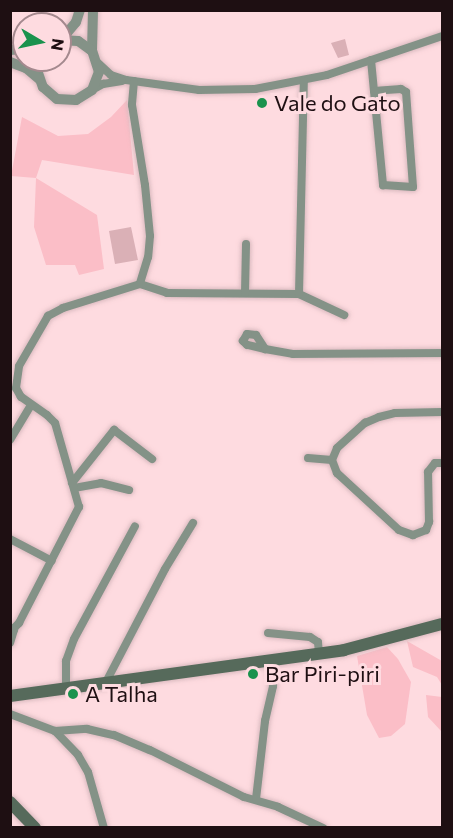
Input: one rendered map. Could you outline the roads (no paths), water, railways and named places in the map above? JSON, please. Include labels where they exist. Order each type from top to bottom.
[{"type":"main road","points":[[10,696],[319,653],[374,643],[442,624]]},
{"type":"main road","points":[[10,802],[35,828]]},
{"type":"street","points":[[72,27],[80,10]]},
{"type":"street","points":[[92,51],[93,10]]},
{"type":"street","points":[[98,63],[111,75],[130,81],[182,89],[231,91],[304,81],[442,36]]},
{"type":"street","points":[[72,41],[78,41],[92,51],[98,63],[99,72],[92,90]]},
{"type":"street","points":[[371,60],[374,92],[383,184],[414,187],[406,92],[401,89],[374,92]]},
{"type":"street","points":[[10,62],[26,68],[39,79],[49,94],[67,101],[85,96],[103,84],[130,81]]},
{"type":"street","points":[[39,72],[39,79]]},
{"type":"street","points":[[130,81],[150,236],[148,257],[140,284]]},
{"type":"street","points":[[299,294],[304,81]]},
{"type":"street","points":[[245,294],[246,244]]},
{"type":"street","points":[[10,643],[12,630],[52,561],[79,507],[55,423],[13,391],[19,366],[48,316],[63,308],[140,284],[167,293],[299,294],[344,315]]},
{"type":"street","points":[[265,348],[293,354],[442,352]]},
{"type":"street","points":[[10,440],[31,405]]},
{"type":"street","points":[[442,412],[395,413],[365,423],[337,448],[332,460],[337,473],[399,530],[413,535],[426,530],[429,522],[428,472],[430,466],[442,463]]},
{"type":"street","points":[[73,486],[114,430],[152,459]]},
{"type":"street","points":[[308,458],[332,460]]},
{"type":"street","points":[[73,486],[101,483],[129,490]]},
{"type":"street","points":[[106,682],[165,569],[193,523]]},
{"type":"street","points":[[66,688],[66,661],[74,639],[135,526]]},
{"type":"street","points":[[10,539],[52,561]]},
{"type":"street","points":[[268,633],[310,637],[318,642],[319,653]]},
{"type":"street","points":[[256,799],[265,722],[273,686],[270,660]]},
{"type":"street","points":[[10,714],[55,731],[87,729],[114,735],[150,750],[244,797],[256,799],[323,828]]},
{"type":"street","points":[[55,731],[78,755],[88,772],[104,828]]},
{"type":"place","name":"Vale do Gato","points":[[262,103]]},
{"type":"place","name":"Bar Piri-piri","points":[[253,674]]},
{"type":"place","name":"A Talha","points":[[73,694]]}]
